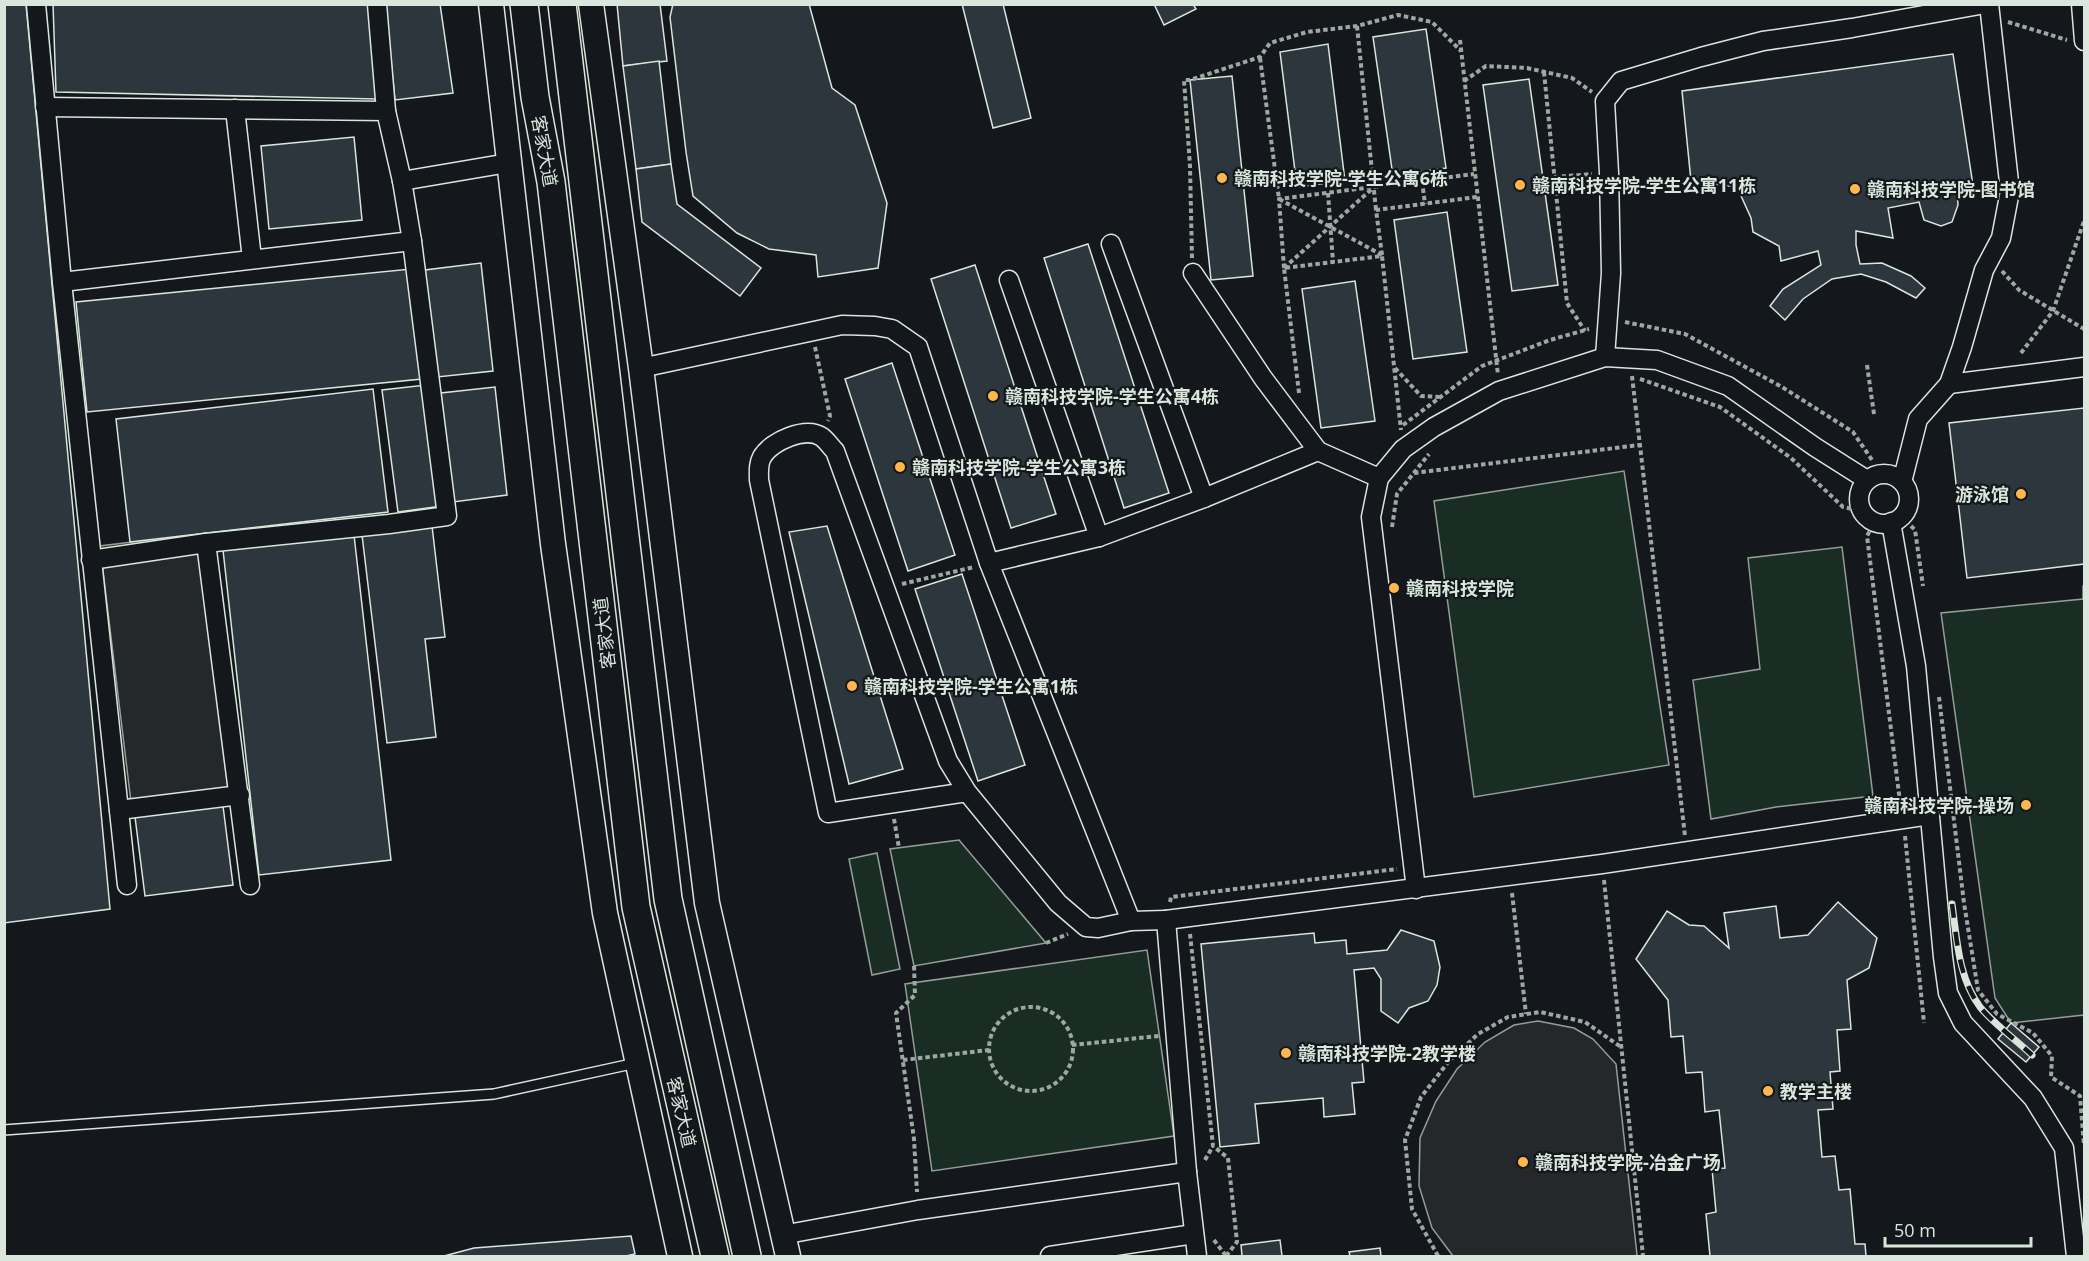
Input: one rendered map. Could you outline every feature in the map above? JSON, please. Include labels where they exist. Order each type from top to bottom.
[{"type":"main road","name":"客家大道","points":[[524,4],[535,97],[553,194],[636,907],[715,1257]]},
{"type":"main road","name":"客家大道","points":[[562,4],[668,899],[747,1257]]},
{"type":"main road","points":[[573,82],[582,4]]},
{"type":"street","points":[[36,4],[62,282],[127,885]]},
{"type":"street","points":[[91,560],[206,543],[447,516],[412,241],[402,181],[386,111],[377,4]]},
{"type":"street","points":[[491,4],[553,544],[605,913],[680,1257]]},
{"type":"street","points":[[591,4],[641,368],[707,903],[785,1246],[918,1210],[1187,1172]]},
{"type":"street","points":[[2077,41],[2081,4]]},
{"type":"street","points":[[1599,359],[1608,324],[1611,273],[1605,101],[1621,81],[1752,44],[1988,9],[2010,191],[2001,238],[1984,270],[1949,384],[1918,420],[1902,482]]},
{"type":"street","points":[[45,106],[386,111]]},
{"type":"street","points":[[235,109],[252,259]]},
{"type":"street","points":[[402,181],[508,163]]},
{"type":"street","points":[[62,282],[412,241]]},
{"type":"street","points":[[1111,244],[1204,498]]},
{"type":"street","points":[[1193,273],[1263,378],[1318,451],[1379,478]]},
{"type":"street","points":[[1009,280],[1099,537]]},
{"type":"street","points":[[641,368],[842,325],[892,329],[918,347],[989,563],[1131,921]]},
{"type":"street","points":[[1416,889],[1371,517],[1379,478],[1398,442],[1434,427],[1499,391],[1599,359],[1630,367],[1657,360],[1728,386],[1815,447],[1874,477],[1896,477],[1902,482],[1908,494],[1906,508],[1883,517]]},
{"type":"street","points":[[1949,384],[2085,367]]},
{"type":"street","points":[[967,792],[828,813],[759,480],[759,467],[763,455],[784,438],[803,433],[821,436],[835,452],[948,761],[967,792],[1058,903],[1086,927],[1098,928],[1131,921],[1167,920],[1602,864],[1689,842],[1901,811],[1930,815]]},
{"type":"street","points":[[989,563],[1099,537],[1204,498],[1318,451]]},
{"type":"street","points":[[1874,477],[1862,487],[1859,503],[1883,517],[1916,666],[1948,993],[1963,1023],[2033,1098],[2064,1148],[2076,1257]]},
{"type":"street","points":[[206,543],[250,885]]},
{"type":"street","points":[[119,810],[240,795]]},
{"type":"street","points":[[1167,920],[1187,1172],[1197,1257]]},
{"type":"street","points":[[1050,1257],[1194,1234]]},
{"type":"lane","points":[[4,1130],[494,1094],[638,1063]]},
{"type":"path","points":[[1988,9],[2077,41]]},
{"type":"path","points":[[1193,273],[1190,166],[1184,80],[1260,57],[1269,43],[1307,32],[1357,26],[1398,15],[1432,22],[1461,51]]},
{"type":"path","points":[[1357,26],[1401,427],[1398,442]]},
{"type":"path","points":[[1460,40],[1499,391]]},
{"type":"path","points":[[1260,57],[1279,199],[1284,268],[1299,396]]},
{"type":"path","points":[[1464,81],[1486,66],[1527,68],[1572,78],[1605,101]]},
{"type":"path","points":[[1544,72],[1567,303],[1588,336],[1599,359]]},
{"type":"path","points":[[1554,177],[1609,172]]},
{"type":"path","points":[[1279,199],[1474,174]]},
{"type":"path","points":[[1422,181],[1425,204]]},
{"type":"path","points":[[1284,268],[1374,186]]},
{"type":"path","points":[[1328,193],[1333,262]]},
{"type":"path","points":[[1376,210],[1477,197]]},
{"type":"path","points":[[1279,199],[1382,256]]},
{"type":"path","points":[[2021,353],[2053,311],[2085,221]]},
{"type":"path","points":[[1284,268],[1382,256]]},
{"type":"path","points":[[2019,290],[2085,329]]},
{"type":"path","points":[[1398,442],[1401,427],[1411,417],[1442,397],[1482,366],[1550,340],[1620,321],[1684,334],[1782,387],[1853,432],[1874,477]]},
{"type":"path","points":[[811,332],[830,416]]},
{"type":"path","points":[[1867,365],[1874,414]]},
{"type":"path","points":[[1621,377],[1630,367]]},
{"type":"path","points":[[1630,367],[1689,842]]},
{"type":"path","points":[[1630,367],[1720,407],[1791,458],[1843,507],[1883,517],[1915,530],[1923,588]]},
{"type":"path","points":[[1394,368],[1421,396],[1442,397]]},
{"type":"path","points":[[1379,478],[1639,445]]},
{"type":"path","points":[[1392,529],[1397,494],[1434,448]]},
{"type":"path","points":[[1883,517],[1867,536],[1901,811],[1924,1023]]},
{"type":"path","points":[[885,588],[989,563]]},
{"type":"path","points":[[1938,691],[1964,903],[1978,990],[1997,1014],[2033,1033],[2052,1056],[2051,1077],[2080,1096],[2085,1153]]},
{"type":"path","points":[[892,804],[899,848]]},
{"type":"path","points":[[1890,805],[1901,811]]},
{"type":"path","points":[[1602,864],[1642,1257]]},
{"type":"path","points":[[1226,1257],[1237,1242],[1228,1158],[1213,1146],[1190,933],[1167,920],[1171,897],[1400,868]]},
{"type":"path","points":[[1510,877],[1526,1014]]},
{"type":"path","points":[[914,966],[915,995],[896,1013],[914,1139],[918,1210]]},
{"type":"path","points":[[1028,1006],[1042,1008],[1055,1014],[1065,1024],[1072,1045],[1070,1065],[1062,1077],[1051,1086],[1038,1090],[1014,1087],[1004,1081],[996,1072],[989,1050],[990,1038],[995,1027],[1015,1010],[1028,1006]]},
{"type":"path","points":[[1438,1257],[1412,1209],[1405,1140],[1421,1097],[1449,1061],[1478,1034],[1508,1017],[1540,1012],[1585,1022],[1621,1047]]},
{"type":"path","points":[[1072,1045],[1175,1035]]},
{"type":"path","points":[[903,1060],[989,1050]]},
{"type":"green space","points":[[1624,471],[1669,765],[1474,797],[1434,501]]},
{"type":"green space","points":[[1842,547],[1873,796],[1776,807],[1711,819],[1693,680],[1760,669],[1748,558]]},
{"type":"green space","name":"赣南科技学院-操场","points":[[2083,586],[2084,1015],[2011,1023],[1995,998],[1941,613],[2083,599]]},
{"type":"green space","points":[[959,840],[1046,943],[914,966],[890,849]]},
{"type":"green space","points":[[877,853],[900,969],[872,975],[849,859]]},
{"type":"green space","points":[[1147,950],[1174,1136],[932,1171],[905,984]]},
{"type":"shaded area","points":[[197,534],[228,789],[131,802],[100,546]]},
{"type":"shaded area","name":"赣南科技学院-冶金广场","points":[[1538,1021],[1574,1028],[1593,1039],[1616,1064],[1637,1255],[1635,1256],[1453,1256],[1432,1228],[1419,1186],[1420,1138],[1436,1101],[1457,1069],[1485,1042],[1514,1025]]},
{"type":"building","points":[[4,4],[26,4],[110,909],[4,923]]},
{"type":"building","points":[[53,4],[373,4],[376,99],[56,92]]},
{"type":"building","points":[[385,4],[440,4],[453,93],[395,100]]},
{"type":"building","points":[[617,4],[660,4],[667,61],[623,66]]},
{"type":"building","points":[[673,4],[809,4],[832,88],[855,105],[887,203],[878,268],[818,277],[816,255],[769,249],[737,233],[693,196],[670,17]]},
{"type":"building","points":[[962,4],[1003,4],[1031,118],[993,128]]},
{"type":"building","points":[[1154,4],[1193,4],[1196,9],[1164,25]]},
{"type":"building","points":[[1426,29],[1446,168],[1393,176],[1373,37]]},
{"type":"building","points":[[1328,44],[1345,181],[1297,187],[1280,52]]},
{"type":"building","name":"赣南科技学院-图书馆","points":[[1953,54],[1974,192],[1957,190],[1958,205],[1952,222],[1941,226],[1924,220],[1919,202],[1888,208],[1893,238],[1856,231],[1860,264],[1882,263],[1911,276],[1925,288],[1916,298],[1886,282],[1861,274],[1832,279],[1803,299],[1785,320],[1770,306],[1783,289],[1821,265],[1818,251],[1781,261],[1779,246],[1753,232],[1751,218],[1737,187],[1691,181],[1682,91]]},
{"type":"building","points":[[659,61],[671,164],[636,169],[623,66]]},
{"type":"building","name":"赣南科技学院-学生公寓6栋","points":[[1232,76],[1253,276],[1211,280],[1190,80]]},
{"type":"building","name":"赣南科技学院-学生公寓11栋","points":[[1529,79],[1558,285],[1512,291],[1483,85]]},
{"type":"building","points":[[354,137],[362,220],[269,229],[261,146]]},
{"type":"building","points":[[671,164],[677,204],[761,268],[740,296],[642,222],[636,169]]},
{"type":"building","points":[[1447,212],[1467,352],[1413,359],[1394,220]]},
{"type":"building","points":[[1088,244],[1169,493],[1124,508],[1044,258]]},
{"type":"building","points":[[481,263],[493,371],[437,377],[425,270]]},
{"type":"building","name":"赣南科技学院-学生公寓4栋","points":[[975,265],[1056,514],[1011,528],[931,279]]},
{"type":"building","points":[[411,269],[422,379],[87,412],[76,302]]},
{"type":"building","points":[[1355,281],[1375,421],[1321,428],[1302,289]]},
{"type":"building","name":"赣南科技学院-学生公寓3栋","points":[[892,363],[955,555],[908,571],[845,379]]},
{"type":"building","points":[[426,385],[442,506],[398,512],[382,390]]},
{"type":"building","points":[[495,387],[507,495],[453,502],[441,393]]},
{"type":"building","points":[[373,389],[388,512],[130,542],[116,419]]},
{"type":"building","name":"游泳馆","points":[[2084,408],[2084,564],[1967,578],[1949,423]]},
{"type":"building","points":[[432,526],[445,637],[425,639],[436,737],[387,743],[362,535]]},
{"type":"building","name":"赣南科技学院-学生公寓1栋","points":[[827,526],[903,769],[849,784],[789,532]]},
{"type":"building","points":[[354,535],[391,860],[259,875],[223,550]]},
{"type":"building","points":[[962,574],[1025,765],[978,781],[915,589]]},
{"type":"building","points":[[223,806],[233,885],[145,896],[135,817]]},
{"type":"building","name":"教学主楼","points":[[1838,902],[1877,938],[1869,968],[1847,980],[1851,1029],[1837,1030],[1840,1071],[1830,1072],[1833,1109],[1818,1110],[1822,1157],[1835,1156],[1839,1190],[1850,1189],[1855,1244],[1865,1244],[1866,1256],[1710,1256],[1706,1214],[1716,1212],[1712,1169],[1725,1168],[1719,1110],[1705,1112],[1702,1072],[1686,1073],[1683,1036],[1671,1037],[1668,1000],[1636,959],[1667,911],[1689,925],[1704,926],[1729,948],[1724,913],[1776,906],[1780,938],[1808,935]]},
{"type":"building","name":"赣南科技学院-2教学楼","points":[[1401,930],[1434,941],[1440,967],[1437,985],[1428,1001],[1409,1008],[1398,1023],[1381,1011],[1381,979],[1374,968],[1354,970],[1364,1082],[1352,1083],[1355,1114],[1324,1117],[1323,1098],[1255,1104],[1259,1143],[1220,1147],[1201,944],[1314,933],[1315,943],[1346,940],[1347,954],[1387,950]]},
{"type":"building","points":[[2011,1023],[2039,1047],[2026,1062],[1998,1039]]},
{"type":"building","points":[[631,1236],[635,1254],[626,1256],[444,1256],[474,1248]]},
{"type":"building","points":[[1280,1240],[1282,1256],[1242,1256],[1241,1245]]},
{"type":"building","points":[[1380,1248],[1381,1256],[1350,1256],[1349,1252]]},
{"type":"railway","points":[[1952,904],[1957,944],[1967,983],[1973,995],[1980,1007],[2032,1055]]},
{"type":"place","name":"赣南科技学院-学生公寓6栋","points":[[1222,178]]},
{"type":"place","name":"赣南科技学院-学生公寓11栋","points":[[1520,185]]},
{"type":"place","name":"赣南科技学院-图书馆","points":[[1855,189]]},
{"type":"place","name":"赣南科技学院-学生公寓4栋","points":[[993,396]]},
{"type":"place","name":"赣南科技学院-学生公寓3栋","points":[[900,467]]},
{"type":"place","name":"游泳馆","points":[[2021,494]]},
{"type":"place","name":"赣南科技学院","points":[[1394,588]]},
{"type":"place","name":"赣南科技学院-学生公寓1栋","points":[[852,686]]},
{"type":"place","name":"赣南科技学院-操场","points":[[2026,805]]},
{"type":"place","name":"赣南科技学院-2教学楼","points":[[1286,1053]]},
{"type":"place","name":"教学主楼","points":[[1768,1091]]},
{"type":"place","name":"赣南科技学院-冶金广场","points":[[1523,1162]]}]
